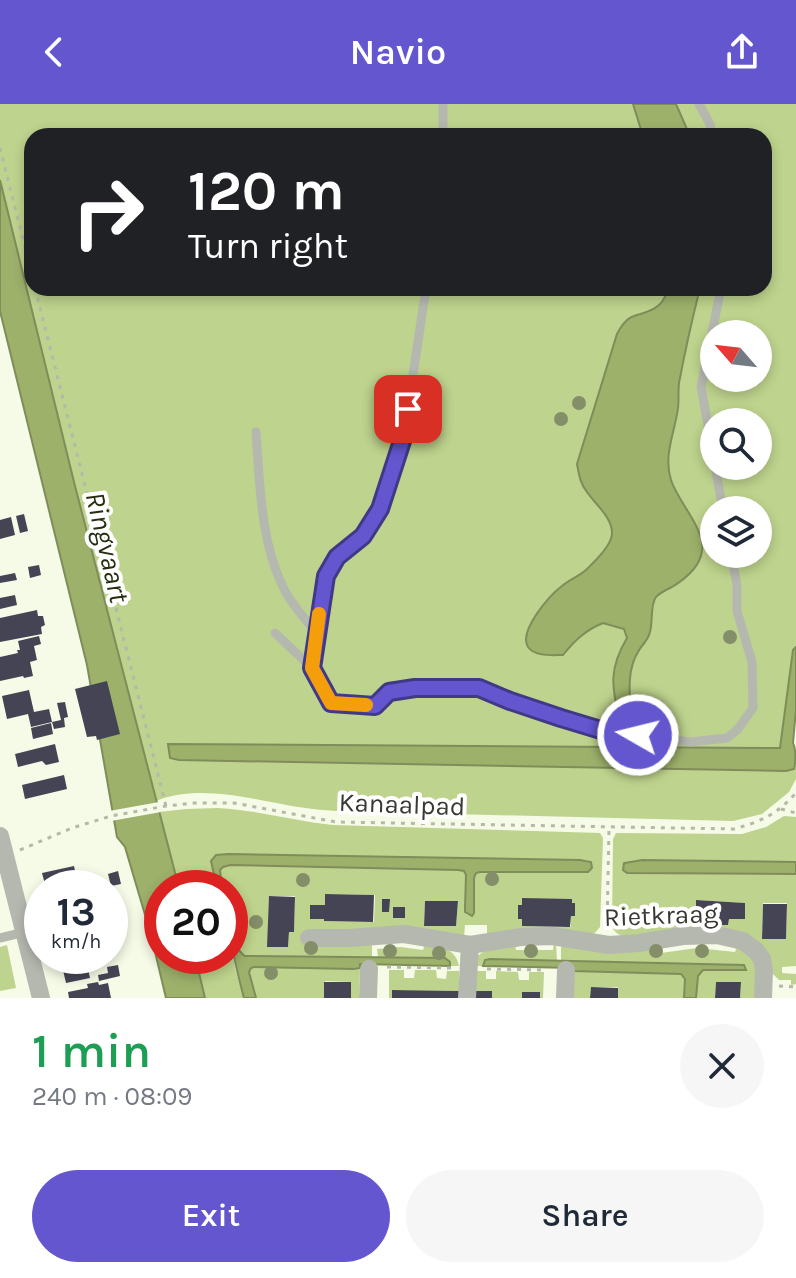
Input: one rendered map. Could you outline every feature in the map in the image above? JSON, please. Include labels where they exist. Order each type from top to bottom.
[{"type":"street","points":[[0,836],[24,928]]},
{"type":"street","name":"Rietkraag","points":[[309,938],[404,934],[470,945],[539,936],[607,945],[702,934],[739,940],[750,945],[762,959],[763,998]]},
{"type":"street","points":[[467,998],[470,945]]},
{"type":"street","points":[[368,998],[369,969]]},
{"type":"street","points":[[565,998],[566,970]]},
{"type":"street","points":[[35,974],[41,998]]},
{"type":"lane","points":[[443,104],[443,128]]},
{"type":"lane","points":[[699,104],[711,128]]},
{"type":"lane","points":[[312,668],[326,576],[337,557],[363,536],[380,509],[404,435],[425,296]]},
{"type":"lane","points":[[705,408],[701,387],[719,296]]},
{"type":"lane","points":[[256,432],[271,558],[284,590],[316,633]]},
{"type":"lane","points":[[275,633],[312,668],[331,703],[375,706],[389,692],[415,688],[479,688],[604,731],[690,742],[727,738],[738,729],[753,708],[752,662],[737,611],[734,568]]},
{"type":"lane","points":[[0,938],[24,932]]},
{"type":"path","points":[[0,148],[24,243]]},
{"type":"path","points":[[37,296],[166,806]]},
{"type":"path","name":"Kanaalpad","points":[[5,856],[72,828],[111,816],[195,803],[234,803],[336,822],[734,829],[763,821],[781,809],[796,793]]},
{"type":"path","points":[[781,809],[796,813]]},
{"type":"path","points":[[607,945],[609,827]]},
{"type":"shaded area","points":[[0,104],[796,104],[796,672],[785,755],[177,750],[173,743],[168,745],[170,758],[179,760],[785,771],[796,765],[796,779],[789,792],[762,814],[733,821],[336,811],[208,793],[190,793],[156,801],[28,296],[772,296],[772,128],[24,128],[24,278],[0,180]]},
{"type":"shaded area","points":[[633,104],[676,104],[686,128],[640,128]]},
{"type":"shaded area","points":[[0,180],[24,278],[24,296],[28,296],[174,870],[144,870],[144,911],[125,847],[117,837],[87,665],[0,311]]},
{"type":"shaded area","points":[[665,296],[698,296],[679,383],[678,408],[668,462],[674,488],[699,533],[700,556],[691,572],[654,600],[649,635],[632,667],[631,718],[627,722],[620,720],[613,678],[617,659],[627,638],[624,629],[603,623],[581,636],[563,655],[535,652],[528,647],[526,640],[531,623],[543,605],[562,586],[587,569],[611,539],[610,522],[583,486],[577,464],[617,334],[627,320],[659,305]]},
{"type":"shaded area","points":[[796,647],[795,763],[794,769],[786,771],[170,758],[168,744],[780,748],[793,650]]},
{"type":"shaded area","points":[[218,808],[333,825],[600,833],[603,838],[600,927],[593,935],[487,936],[487,925],[465,925],[464,938],[372,943],[372,957],[248,956],[248,870],[220,870],[227,865],[464,871],[467,915],[474,913],[476,873],[588,872],[587,860],[228,854],[216,855],[211,861],[213,870],[174,870],[159,812]],"holes":[[[325,894],[375,895],[374,922],[310,918],[310,905],[325,905]],[[269,896],[295,896],[294,932],[289,932],[288,947],[268,946]],[[522,898],[575,903],[571,927],[522,926],[522,919],[518,918]],[[425,901],[458,901],[456,925],[424,926]]]},
{"type":"shaded area","points":[[784,816],[796,817],[796,862],[642,860],[631,861],[627,873],[796,874],[796,966],[782,967],[782,973],[796,974],[796,984],[791,985],[791,980],[779,980],[772,973],[759,945],[626,936],[614,931],[613,839],[616,833],[742,834],[766,827]],"holes":[[[697,900],[744,903],[745,919],[729,919],[728,925]],[[763,903],[787,903],[786,939],[762,939]]]},
{"type":"shaded area","points":[[216,855],[580,860],[591,862],[592,868],[588,872],[476,873],[472,916],[465,912],[464,871],[230,865],[213,870],[211,861]]},
{"type":"shaded area","points":[[642,860],[796,862],[796,874],[627,873],[623,870],[624,863]]},
{"type":"shaded area","points":[[515,943],[516,950],[553,950],[556,943],[557,961],[490,959],[485,960],[483,966],[474,966],[484,952]]},
{"type":"shaded area","points":[[561,943],[658,946],[661,953],[697,948],[735,952],[737,946],[755,961],[756,998],[740,998],[741,982],[716,982],[715,998],[696,998],[698,976],[704,970],[744,971],[744,965],[561,961]]},
{"type":"shaded area","points":[[425,944],[451,952],[459,966],[450,966],[451,963],[445,958],[378,957],[377,949],[400,947],[423,950]]},
{"type":"shaded area","points":[[7,945],[16,988],[0,991],[0,947]]},
{"type":"shaded area","points":[[248,956],[445,958],[450,962],[450,966],[360,964],[360,968],[354,969],[254,967],[249,972],[256,998],[244,998],[238,974],[248,974]]},
{"type":"shaded area","points":[[485,960],[744,965],[746,970],[703,970],[698,976],[696,998],[684,998],[685,979],[681,974],[483,966]]},
{"type":"shaded area","points":[[257,967],[360,968],[359,998],[351,998],[351,982],[325,981],[324,998],[256,998],[249,972]]},
{"type":"shaded area","points":[[389,970],[404,970],[404,978],[414,978],[415,970],[436,970],[437,978],[446,979],[447,971],[459,971],[459,991],[393,990],[392,998],[389,998]]},
{"type":"shaded area","points":[[474,971],[486,971],[486,979],[496,979],[496,971],[518,972],[519,980],[529,980],[529,972],[544,972],[543,998],[540,998],[540,992],[523,992],[522,998],[492,998],[491,991],[474,991]]},
{"type":"shaded area","points":[[573,971],[681,974],[685,979],[684,998],[618,998],[618,987],[591,987],[590,998],[572,998]]},
{"type":"shaded area","points":[[160,974],[199,974],[205,998],[166,998]]},
{"type":"shaded area","points":[[199,974],[237,974],[244,998],[205,998]]},
{"type":"pier","points":[[159,802],[161,812],[111,821],[109,811]]},
{"type":"building","points":[[24,514],[28,531],[20,533],[16,516]]},
{"type":"building","points":[[11,517],[15,535],[0,539],[0,520]]},
{"type":"building","points":[[39,565],[41,575],[30,578],[28,567]]},
{"type":"building","points":[[15,573],[17,580],[0,583],[0,576]]},
{"type":"building","points":[[15,595],[17,605],[0,609],[0,598]]},
{"type":"building","points":[[37,610],[38,616],[43,616],[45,625],[41,627],[42,634],[0,642],[0,618]]},
{"type":"building","points":[[39,636],[41,644],[34,646],[37,660],[30,662],[33,676],[0,681],[0,657],[18,653],[18,641]]},
{"type":"building","points":[[107,681],[120,734],[97,740],[96,736],[87,737],[75,689]]},
{"type":"building","points":[[29,690],[34,712],[49,709],[52,722],[31,727],[28,714],[7,719],[2,696]]},
{"type":"building","points":[[65,702],[68,717],[64,718],[65,727],[54,729],[52,722],[61,720],[57,703]]},
{"type":"building","points":[[51,723],[53,734],[33,739],[31,728]]},
{"type":"building","points":[[55,744],[59,762],[46,765],[42,761],[18,767],[15,754]]},
{"type":"building","points":[[64,775],[67,789],[25,799],[22,785]]},
{"type":"building","points":[[325,894],[374,895],[373,922],[310,919],[310,905],[325,905]]},
{"type":"building","points":[[269,896],[295,897],[294,932],[289,932],[288,947],[267,947]]},
{"type":"building","points":[[522,898],[572,899],[575,916],[571,916],[570,927],[522,926],[522,919],[518,919],[518,905],[522,905]]},
{"type":"building","points":[[382,899],[390,899],[389,912],[382,912]]},
{"type":"building","points":[[696,900],[745,903],[745,919],[729,919],[728,925],[696,925]]},
{"type":"building","points":[[425,901],[458,901],[456,926],[424,926]]},
{"type":"building","points":[[763,904],[787,904],[786,939],[762,939]]},
{"type":"building","points":[[393,907],[405,907],[405,918],[393,918]]},
{"type":"building","points":[[64,974],[89,974],[90,978],[66,983]]},
{"type":"building","points":[[120,974],[120,976],[99,981],[98,975]]},
{"type":"building","points":[[98,982],[99,985],[108,983],[111,998],[69,998],[68,992],[88,988],[87,984]]},
{"type":"building","points":[[324,982],[351,982],[351,998],[324,998]]},
{"type":"building","points":[[716,982],[741,982],[740,998],[715,998]]},
{"type":"building","points":[[591,987],[618,988],[618,998],[590,998]]},
{"type":"building","points":[[392,990],[459,991],[459,998],[392,998]]},
{"type":"building","points":[[474,991],[492,991],[492,998],[473,998]]},
{"type":"building","points":[[522,992],[540,992],[540,998],[522,998]]},
{"type":"slow traffic","points":[[319,614],[312,668],[331,703],[366,705]]},
{"type":"route","points":[[408,409],[404,435],[380,509],[363,536],[337,557],[326,576],[312,668],[331,703],[375,706],[389,692],[415,688],[479,688],[604,731],[638,735]]},
{"type":"water label","name":"Ringvaart","points":[[108,547]]}]
